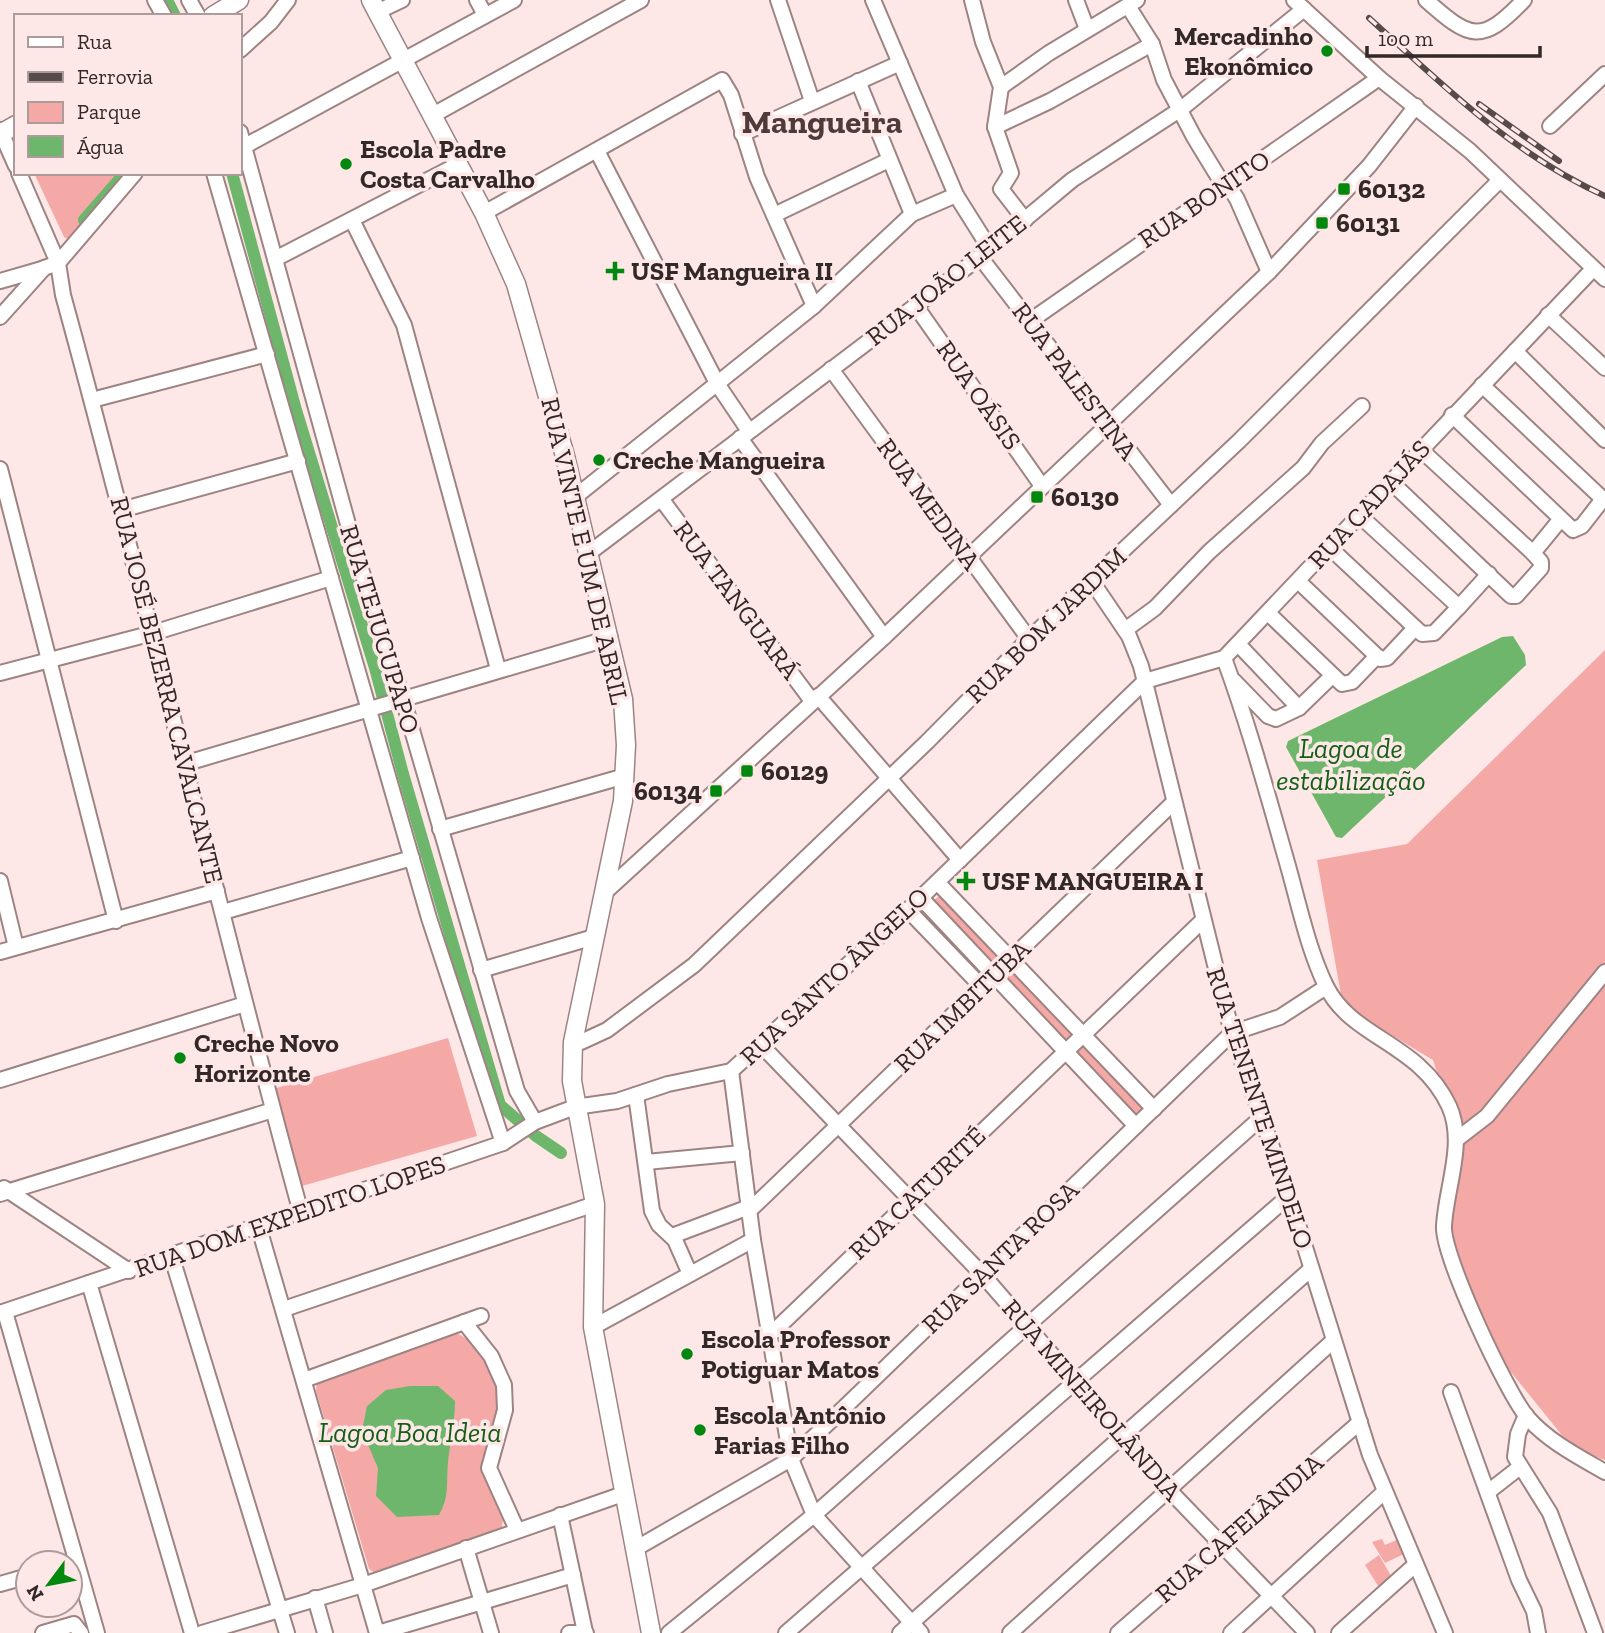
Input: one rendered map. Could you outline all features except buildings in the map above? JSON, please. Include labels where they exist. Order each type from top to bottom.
[{"type":"main road","points":[[215,14],[239,0]]},
{"type":"main road","name":"RUA VINTE E UM DE ABRIL","points":[[374,6],[484,213],[527,314],[575,497],[623,699],[625,776],[616,842],[573,1042],[572,1081],[594,1204],[593,1327],[651,1633]]},
{"type":"street","points":[[242,48],[271,22],[288,0]]},
{"type":"street","points":[[374,6],[402,0]]},
{"type":"street","points":[[477,0],[485,15]]},
{"type":"street","points":[[242,139],[514,0]]},
{"type":"street","points":[[433,116],[641,0]]},
{"type":"street","points":[[778,0],[811,101]]},
{"type":"street","name":"RUA PALESTINA","points":[[873,0],[956,195],[985,253],[1030,321],[1171,505]]},
{"type":"street","points":[[972,0],[990,63],[1001,88],[995,127],[1011,173],[1000,189],[1025,220]]},
{"type":"street","points":[[1076,0],[1087,29]]},
{"type":"street","points":[[1426,0],[1465,30],[1486,31],[1497,27],[1524,0]]},
{"type":"street","points":[[1001,88],[1087,29],[1132,3],[1152,44],[1164,80],[1212,167],[1228,185],[1269,272]]},
{"type":"street","points":[[1299,4],[1379,78],[1416,106],[1500,180],[1592,270],[1605,279]]},
{"type":"street","name":"RUA JOÃO LEITE","points":[[589,554],[985,253],[1072,180],[1181,109],[1299,4]]},
{"type":"street","points":[[995,127],[1050,102],[1152,44]]},
{"type":"street","points":[[742,134],[900,63]]},
{"type":"street","points":[[1550,126],[1605,74]]},
{"type":"street","name":"RUA BONITO","points":[[1030,321],[1379,78]]},
{"type":"street","points":[[484,213],[597,151],[717,80],[722,80],[729,88],[742,134],[814,306]]},
{"type":"street","points":[[858,81],[912,214]]},
{"type":"street","points":[[604,893],[884,638],[1269,272],[1369,166],[1416,106]]},
{"type":"street","points":[[4,131],[14,160]]},
{"type":"street","name":"RUA TEJUCUPAPO","points":[[242,139],[356,557],[517,1091],[532,1124]]},
{"type":"street","points":[[597,151],[745,435],[884,638]]},
{"type":"street","points":[[774,215],[889,160]]},
{"type":"street","points":[[275,259],[459,164]]},
{"type":"street","name":"RUA JOSÉ BEZERRA CAVALCANTE","points":[[20,175],[63,295],[92,400],[187,763],[245,1004],[301,1213]]},
{"type":"street","points":[[0,317],[51,266],[133,175]]},
{"type":"street","name":"RUA TEJUCUPAPO","points":[[215,175],[331,578],[373,709],[412,858],[503,1143]]},
{"type":"street","name":"RUA BOM JARDIM","points":[[573,1042],[582,1042],[607,1030],[694,965],[1029,639],[1171,505],[1500,180]]},
{"type":"street","points":[[575,497],[814,306],[912,214],[956,195]]},
{"type":"street","points":[[352,220],[404,325],[498,670]]},
{"type":"street","points":[[0,263],[3,280],[51,266]]},
{"type":"street","name":"RUA CADAJÁS","points":[[1224,658],[1592,270]]},
{"type":"street","name":"RUA OÁSIS","points":[[915,305],[1042,486]]},
{"type":"street","points":[[1548,315],[1605,368]]},
{"type":"street","points":[[1515,351],[1605,440]]},
{"type":"street","points":[[92,400],[267,354]]},
{"type":"street","name":"RUA MEDINA","points":[[831,369],[1029,639]]},
{"type":"street","points":[[1452,415],[1560,520],[1573,530],[1579,529],[1604,500],[1482,385]]},
{"type":"street","points":[[1125,630],[1155,608],[1202,559],[1303,468],[1322,443],[1362,406]]},
{"type":"street","points":[[1390,481],[1511,596],[1516,596],[1541,568],[1541,562],[1420,449]]},
{"type":"street","points":[[121,510],[298,461]]},
{"type":"street","points":[[0,469],[116,921]]},
{"type":"street","name":"RUA TANGUARÁ","points":[[662,500],[815,698],[890,777],[960,860]]},
{"type":"street","points":[[1359,515],[1459,607]]},
{"type":"street","points":[[1534,553],[1560,520]]},
{"type":"street","points":[[1329,548],[1422,634],[1431,635],[1489,574]]},
{"type":"street","points":[[0,673],[153,633],[331,578]]},
{"type":"street","name":"RUA TENENTE MINDELO","points":[[1091,580],[1125,630],[1145,681],[1202,921],[1233,1033],[1289,1196],[1383,1493],[1445,1633]]},
{"type":"street","points":[[1298,581],[1379,658]]},
{"type":"street","points":[[1268,613],[1342,684],[1349,684],[1415,628]]},
{"type":"street","points":[[187,763],[610,638]]},
{"type":"street","points":[[1238,645],[1299,708]]},
{"type":"street","points":[[1224,658],[1304,926],[1326,987],[1350,1016],[1426,1071],[1449,1107],[1456,1140],[1444,1226],[1449,1260],[1525,1415],[1553,1439],[1605,1472]]},
{"type":"street","name":"RUA SANTO ÂNGELO","points":[[575,1107],[636,1096],[668,1084],[731,1071],[908,911],[1145,681],[1224,658]]},
{"type":"street","points":[[1232,678],[1272,718],[1282,717],[1299,708],[1332,676]]},
{"type":"street","points":[[440,829],[625,776]]},
{"type":"street","name":"RUA IMBITUBA","points":[[749,1208],[838,1126],[1174,802]]},
{"type":"street","points":[[616,842],[623,857],[643,858]]},
{"type":"street","points":[[223,912],[412,858]]},
{"type":"street","points":[[0,881],[16,947]]},
{"type":"street","points":[[937,882],[1154,1109]]},
{"type":"street","points":[[0,952],[217,891]]},
{"type":"street","points":[[921,898],[1136,1126]]},
{"type":"street","points":[[908,911],[982,987]]},
{"type":"street","points":[[1082,1034],[1202,921]]},
{"type":"street","points":[[481,970],[594,937]]},
{"type":"street","points":[[1456,1140],[1487,1116],[1605,972]]},
{"type":"street","name":"RUA SANTA ROSA","points":[[635,1549],[791,1459],[1233,1033],[1280,1017],[1326,987]]},
{"type":"street","points":[[0,1080],[245,1004]]},
{"type":"street","name":"RUA CATURITÉ","points":[[770,1335],[1082,1034]]},
{"type":"street","name":"RUA MINEIROLÂNDIA","points":[[761,1045],[982,1274],[1170,1490],[1307,1633]]},
{"type":"street","points":[[731,1071],[753,1240],[791,1459],[814,1515],[917,1628]]},
{"type":"street","points":[[636,1096],[652,1211],[659,1225],[672,1236],[690,1274]]},
{"type":"street","name":"RUA DOM EXPEDITO LOPES","points":[[2,1313],[172,1258],[503,1143],[532,1124],[575,1107]]},
{"type":"street","points":[[3,1191],[273,1110]]},
{"type":"street","points":[[669,1633],[814,1515],[1028,1328],[1262,1117]]},
{"type":"street","points":[[646,1162],[742,1153]]},
{"type":"street","points":[[3,1191],[129,1271]]},
{"type":"street","points":[[786,1633],[1289,1196]]},
{"type":"street","points":[[284,1309],[594,1204]]},
{"type":"street","points":[[672,1236],[749,1208]]},
{"type":"street","points":[[259,1228],[378,1633],[573,1576]]},
{"type":"street","points":[[593,1327],[753,1240]]},
{"type":"street","points":[[172,1258],[287,1633]]},
{"type":"street","points":[[900,1633],[917,1628],[1121,1435],[1311,1269]]},
{"type":"street","points":[[89,1283],[191,1633]]},
{"type":"street","points":[[2,1313],[69,1549]]},
{"type":"street","points":[[304,1380],[481,1316]]},
{"type":"street","points":[[464,1322],[491,1356],[504,1385],[505,1410],[489,1468],[517,1530]]},
{"type":"street","points":[[1010,1633],[1333,1341]]},
{"type":"street","points":[[1451,1391],[1519,1580],[1534,1611],[1538,1633]]},
{"type":"street","points":[[1525,1415],[1514,1451],[1520,1467],[1550,1513],[1595,1633]]},
{"type":"street","name":"RUA CAFELÂNDIA","points":[[1118,1633],[1360,1422]]},
{"type":"street","points":[[1488,1492],[1520,1467]]},
{"type":"street","points":[[1231,1633],[1383,1493]]},
{"type":"street","points":[[202,1633],[363,1585],[623,1494]]},
{"type":"street","points":[[561,1515],[585,1632],[569,1633]]},
{"type":"street","points":[[466,1548],[491,1633]]},
{"type":"street","points":[[1339,1633],[1415,1565]]},
{"type":"street","points":[[84,1595],[97,1633]]},
{"type":"street","points":[[315,1598],[325,1633]]},
{"type":"street","points":[[43,1633],[74,1624],[81,1633]]},
{"type":"green space","points":[[35,175],[131,175],[69,240],[64,237]]},
{"type":"green space","points":[[1605,650],[1605,1460],[1573,1449],[1494,1351],[1441,1235],[1455,1129],[1433,1060],[1343,1006],[1317,860],[1407,844]]},
{"type":"green space","points":[[941,895],[1001,957],[993,967],[932,901]]},
{"type":"green space","points":[[1013,970],[1074,1036],[1066,1042],[1004,979],[1007,971]]},
{"type":"green space","points":[[448,1038],[477,1136],[302,1186],[273,1089]]},
{"type":"green space","points":[[1081,1046],[1087,1046],[1146,1109],[1136,1117],[1076,1054]]},
{"type":"green space","points":[[455,1333],[481,1351],[494,1371],[501,1392],[500,1409],[488,1455],[503,1511],[501,1530],[375,1573],[369,1569],[316,1391],[317,1381]]},
{"type":"green space","points":[[1401,1538],[1408,1552],[1385,1563],[1372,1542],[1382,1539],[1385,1545]]},
{"type":"green space","points":[[1379,1555],[1394,1581],[1380,1589],[1365,1565]]},
{"type":"water","name":"Lagoa de estabilização","points":[[1513,636],[1525,655],[1526,665],[1342,838],[1336,837],[1286,747],[1288,741],[1502,637]]},
{"type":"water","name":"Lagoa Boa Ideia","points":[[410,1386],[438,1386],[455,1401],[446,1495],[439,1515],[397,1517],[376,1496],[378,1468],[362,1431],[367,1406],[386,1390]]},
{"type":"waterway","points":[[167,0],[174,14]]},
{"type":"waterway","points":[[84,220],[123,175]]},
{"type":"waterway","points":[[233,175],[296,410],[375,668],[403,774],[500,1105],[561,1153]]},
{"type":"railway","points":[[1369,18],[1452,93],[1509,139],[1539,160],[1605,196]]},
{"type":"railway","points":[[1479,104],[1559,161]]},
{"type":"place","name":"Mercadinho Ekonômico","points":[[1327,51]]},
{"type":"place","name":"Escola Padre Costa Carvalho","points":[[346,164]]},
{"type":"place","name":"60132","points":[[1344,189]]},
{"type":"place","name":"60131","points":[[1322,223]]},
{"type":"place","name":"USF Mangueira II","points":[[615,271]]},
{"type":"place","name":"Creche Mangueira","points":[[599,460]]},
{"type":"place","name":"60130","points":[[1037,497]]},
{"type":"place","name":"60129","points":[[747,771]]},
{"type":"place","name":"60134","points":[[716,791]]},
{"type":"place","name":"USF MANGUEIRA I","points":[[966,881]]},
{"type":"place","name":"Creche Novo Horizonte","points":[[180,1058]]},
{"type":"place","name":"Escola Professor Potiguar Matos","points":[[687,1354]]},
{"type":"place","name":"Escola Antônio Farias Filho","points":[[700,1430]]},
{"type":"district","name":"Mangueira","points":[[822,121]]}]
